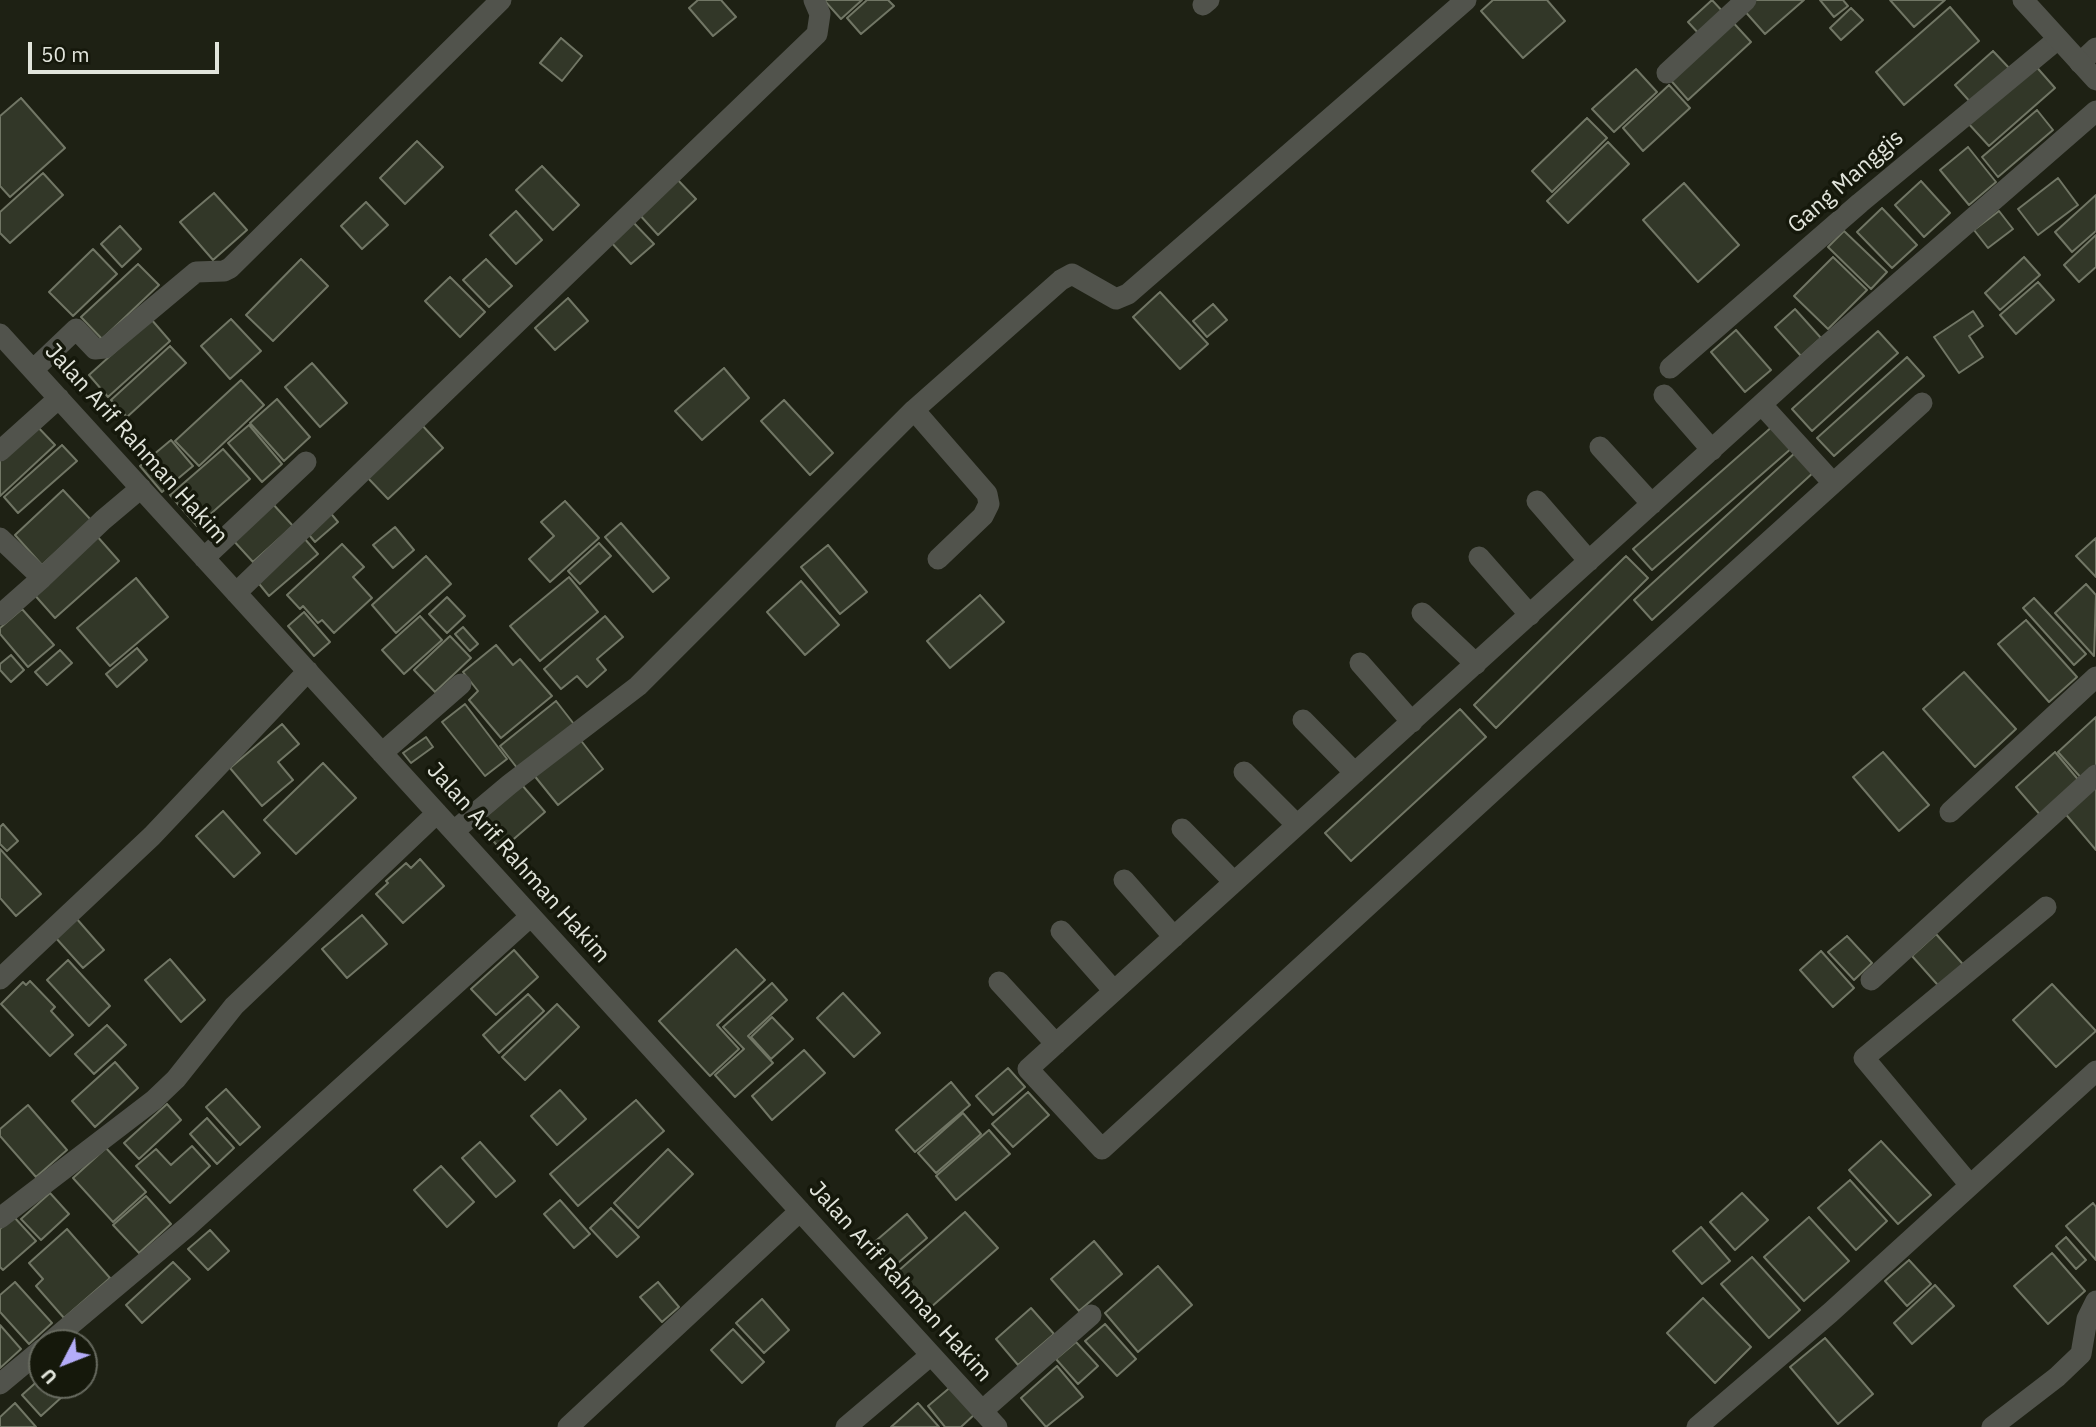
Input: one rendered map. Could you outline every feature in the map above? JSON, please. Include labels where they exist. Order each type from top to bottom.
[{"type":"street","points":[[33,370],[76,328],[95,349],[105,348],[197,272],[224,271],[230,268],[501,0]]},
{"type":"street","points":[[236,593],[817,34],[820,14],[814,0]]},
{"type":"street","points":[[454,831],[510,784],[638,686],[914,410],[1061,279],[1072,274],[1116,299],[1128,294],[1466,0]]},
{"type":"street","points":[[1667,73],[1746,0]]},
{"type":"street","points":[[2023,0],[2096,80]]},
{"type":"street","name":"Gang Manggis","points":[[1670,368],[1860,203],[2058,38]]},
{"type":"street","points":[[2080,63],[2096,48]]},
{"type":"street","points":[[1922,403],[1102,1150],[1028,1069],[1818,353],[2096,111]]},
{"type":"street","name":"Jalan Arif Rahman Hakim","points":[[0,334],[931,1355],[987,1421]]},
{"type":"street","points":[[1664,395],[1712,450]]},
{"type":"street","points":[[0,451],[59,398]]},
{"type":"street","points":[[1762,405],[1833,483]]},
{"type":"street","points":[[914,410],[987,494],[989,504],[983,516],[938,559]]},
{"type":"street","points":[[1600,447],[1652,504]]},
{"type":"street","points":[[204,558],[306,462]]},
{"type":"street","points":[[0,615],[141,488]]},
{"type":"street","points":[[1537,501],[1589,561]]},
{"type":"street","points":[[0,538],[42,578]]},
{"type":"street","points":[[1479,557],[1530,615]]},
{"type":"street","points":[[1422,612],[1476,664]]},
{"type":"street","points":[[1360,663],[1412,722]]},
{"type":"street","points":[[0,979],[152,836],[308,671]]},
{"type":"street","points":[[1950,812],[2096,677]]},
{"type":"street","points":[[382,753],[461,684]]},
{"type":"street","points":[[1303,720],[1355,773]]},
{"type":"street","points":[[1244,772],[1297,825]]},
{"type":"street","points":[[1871,980],[2096,775]]},
{"type":"street","points":[[0,1218],[154,1100],[176,1079],[234,1006],[437,813]]},
{"type":"street","points":[[1182,829],[1234,882]]},
{"type":"street","points":[[1124,880],[1174,937]]},
{"type":"street","points":[[1970,1185],[1864,1058],[2046,906]]},
{"type":"street","points":[[66,1329],[187,1227],[531,916]]},
{"type":"street","points":[[1061,931],[1114,991]]},
{"type":"street","points":[[999,982],[1056,1044]]},
{"type":"street","points":[[1696,1427],[1830,1313],[2096,1070]]},
{"type":"street","points":[[568,1427],[800,1211]]},
{"type":"street","points":[[1992,1427],[2057,1377],[2081,1354],[2087,1319],[2096,1301]]},
{"type":"street","points":[[987,1421],[1091,1315]]},
{"type":"street","points":[[846,1427],[931,1355]]},
{"type":"street","points":[[0,1384],[28,1361]]},
{"type":"building","points":[[698,0],[721,0],[736,17],[713,36],[689,8]]},
{"type":"building","points":[[824,0],[862,0],[841,19]]},
{"type":"building","points":[[867,0],[888,0],[894,6],[861,34],[847,18]]},
{"type":"building","points":[[1493,0],[1547,0],[1565,21],[1523,58],[1481,11]]},
{"type":"building","points":[[1712,0],[1725,14],[1701,36],[1688,22]]},
{"type":"building","points":[[1751,0],[1804,0],[1765,34],[1742,8]]},
{"type":"building","points":[[1820,0],[1843,0],[1848,6],[1834,17]]},
{"type":"building","points":[[1890,0],[1945,0],[1914,27]]},
{"type":"building","points":[[1950,7],[1979,41],[1904,105],[1876,72]]},
{"type":"building","points":[[1851,8],[1863,20],[1841,40],[1830,28]]},
{"type":"building","points":[[1729,18],[1751,42],[1688,100],[1667,76]]},
{"type":"building","points":[[561,38],[582,56],[562,81],[540,63]]},
{"type":"building","points":[[1993,51],[2010,69],[1972,104],[1955,85]]},
{"type":"building","points":[[2033,63],[2055,88],[1989,146],[1967,122]]},
{"type":"building","points":[[1636,69],[1657,92],[1614,132],[1592,109]]},
{"type":"building","points":[[1669,85],[1690,108],[1643,151],[1623,128]]},
{"type":"building","points":[[21,98],[65,148],[10,197],[0,186],[0,116]]},
{"type":"building","points":[[2037,110],[2053,130],[1998,177],[1982,157]]},
{"type":"building","points":[[1587,118],[1607,138],[1552,192],[1532,171]]},
{"type":"building","points":[[417,141],[443,167],[405,204],[380,178]]},
{"type":"building","points":[[1608,142],[1629,164],[1568,223],[1547,201]]},
{"type":"building","points":[[1968,147],[1996,182],[1969,205],[1940,170]]},
{"type":"building","points":[[542,166],[579,205],[553,230],[516,190]]},
{"type":"building","points":[[43,173],[63,195],[10,243],[0,233],[0,212]]},
{"type":"building","points":[[675,177],[696,199],[658,235],[638,213]]},
{"type":"building","points":[[2058,178],[2078,205],[2038,235],[2018,209]]},
{"type":"building","points":[[1921,181],[1950,213],[1924,237],[1895,205]]},
{"type":"building","points":[[1684,183],[1739,245],[1698,282],[1643,220]]},
{"type":"building","points":[[214,193],[247,230],[213,260],[180,222]]},
{"type":"building","points":[[2096,195],[2096,231],[2072,252],[2055,232]]},
{"type":"building","points":[[366,202],[388,225],[362,249],[341,226]]},
{"type":"building","points":[[1882,208],[1917,245],[1892,268],[1857,232]]},
{"type":"building","points":[[516,211],[542,240],[516,264],[490,235]]},
{"type":"building","points":[[1999,211],[2013,229],[1988,248],[1974,230]]},
{"type":"building","points":[[632,221],[654,244],[631,264],[610,241]]},
{"type":"building","points":[[120,226],[141,249],[122,267],[101,244]]},
{"type":"building","points":[[1844,231],[1887,272],[1871,289],[1828,247]]},
{"type":"building","points":[[2096,235],[2096,267],[2079,282],[2064,265]]},
{"type":"building","points":[[93,249],[117,274],[73,316],[49,292]]},
{"type":"building","points":[[1833,257],[1867,290],[1828,329],[1794,296]]},
{"type":"building","points":[[2024,257],[2040,275],[2000,310],[1985,293]]},
{"type":"building","points":[[301,259],[328,286],[273,341],[246,315]]},
{"type":"building","points":[[486,259],[512,286],[489,307],[463,280]]},
{"type":"building","points":[[138,264],[159,285],[102,339],[81,317]]},
{"type":"building","points":[[450,277],[485,312],[460,337],[425,301]]},
{"type":"building","points":[[2038,282],[2054,300],[2016,334],[2000,315]]},
{"type":"building","points":[[1160,292],[1208,344],[1180,369],[1133,317]]},
{"type":"building","points":[[568,298],[588,321],[555,350],[535,328]]},
{"type":"building","points":[[1213,304],[1227,320],[1207,337],[1193,321]]},
{"type":"building","points":[[1795,309],[1821,338],[1801,356],[1775,327]]},
{"type":"building","points":[[1973,311],[1983,326],[1969,336],[1983,357],[1959,373],[1934,337]]},
{"type":"building","points":[[151,319],[170,341],[108,397],[89,375]]},
{"type":"building","points":[[231,319],[261,351],[230,379],[201,346]]},
{"type":"building","points":[[1736,330],[1771,370],[1745,392],[1711,352]]},
{"type":"building","points":[[1878,331],[1898,353],[1812,431],[1792,409]]},
{"type":"building","points":[[170,346],[186,363],[127,417],[111,400]]},
{"type":"building","points":[[1907,357],[1924,376],[1834,456],[1817,438]]},
{"type":"building","points":[[312,363],[347,403],[320,427],[285,387]]},
{"type":"building","points":[[724,368],[749,398],[702,440],[675,411]]},
{"type":"building","points":[[241,380],[264,405],[199,466],[175,441]]},
{"type":"building","points":[[277,399],[310,437],[284,461],[250,423]]},
{"type":"building","points":[[784,400],[833,453],[810,475],[761,421]]},
{"type":"building","points":[[34,423],[55,445],[0,496],[0,454]]},
{"type":"building","points":[[421,424],[443,448],[388,499],[366,476]]},
{"type":"building","points":[[249,425],[282,464],[262,482],[228,443]]},
{"type":"building","points":[[1774,425],[1793,447],[1652,570],[1633,549]]},
{"type":"building","points":[[171,440],[193,466],[162,492],[140,466]]},
{"type":"building","points":[[62,445],[77,461],[18,513],[4,497]]},
{"type":"building","points":[[223,449],[250,479],[197,526],[170,495]]},
{"type":"building","points":[[1797,451],[1815,471],[1652,620],[1634,600]]},
{"type":"building","points":[[63,490],[91,520],[42,565],[15,535]]},
{"type":"building","points":[[565,501],[599,538],[550,582],[529,559],[554,536],[541,522]]},
{"type":"building","points":[[272,503],[293,526],[253,562],[232,539]]},
{"type":"building","points":[[328,510],[338,522],[315,542],[305,530]]},
{"type":"building","points":[[621,523],[669,578],[653,592],[605,537]]},
{"type":"building","points":[[395,527],[414,550],[393,568],[373,545]]},
{"type":"building","points":[[96,535],[119,561],[55,618],[32,592]]},
{"type":"building","points":[[304,538],[318,554],[269,596],[256,580]]},
{"type":"building","points":[[2096,538],[2096,577],[2076,556]]},
{"type":"building","points":[[599,543],[611,556],[580,584],[568,571]]},
{"type":"building","points":[[342,544],[364,567],[353,577],[372,598],[334,633],[322,620],[318,623],[303,606],[300,609],[287,595]]},
{"type":"building","points":[[828,545],[867,592],[840,614],[801,567]]},
{"type":"building","points":[[426,556],[451,584],[396,633],[372,605]]},
{"type":"building","points":[[1626,556],[1648,578],[1496,728],[1474,705]]},
{"type":"building","points":[[569,577],[598,612],[540,661],[510,626]]},
{"type":"building","points":[[136,578],[168,617],[110,666],[77,628]]},
{"type":"building","points":[[801,581],[839,625],[805,655],[767,612]]},
{"type":"building","points":[[2086,584],[2096,595],[2094,656],[2055,613]]},
{"type":"building","points":[[980,595],[1004,622],[950,668],[927,641]]},
{"type":"building","points":[[447,597],[465,616],[447,633],[429,614]]},
{"type":"building","points":[[2034,598],[2086,654],[2074,665],[2023,608]]},
{"type":"building","points":[[22,609],[54,645],[28,667],[0,634],[0,628]]},
{"type":"building","points":[[304,612],[330,642],[314,656],[288,626]]},
{"type":"building","points":[[420,616],[442,640],[404,674],[382,650]]},
{"type":"building","points":[[605,616],[623,637],[597,659],[606,670],[587,687],[577,676],[561,689],[544,669]]},
{"type":"building","points":[[2026,620],[2077,677],[2049,702],[1998,644]]},
{"type":"building","points":[[463,627],[478,644],[470,651],[455,634]]},
{"type":"building","points":[[450,636],[471,658],[435,692],[414,670]]},
{"type":"building","points":[[496,645],[513,665],[520,659],[552,696],[501,738],[469,700],[478,691],[463,672]]},
{"type":"building","points":[[137,648],[147,660],[117,687],[106,674]]},
{"type":"building","points":[[60,650],[72,663],[47,685],[35,672]]},
{"type":"building","points":[[11,655],[24,670],[11,682],[0,670],[0,664]]},
{"type":"building","points":[[1964,672],[2016,729],[1975,767],[1923,709]]},
{"type":"building","points":[[556,701],[577,728],[521,773],[500,746]]},
{"type":"building","points":[[465,704],[507,759],[485,776],[442,722]]},
{"type":"building","points":[[1460,709],[1486,737],[1351,861],[1325,833]]},
{"type":"building","points":[[2096,717],[2096,769],[2083,780],[2058,752]]},
{"type":"building","points":[[282,724],[299,744],[278,762],[293,780],[262,806],[230,768]]},
{"type":"building","points":[[426,737],[433,747],[411,763],[403,753]]},
{"type":"building","points":[[579,738],[603,769],[558,805],[533,774]]},
{"type":"building","points":[[1883,752],[1929,805],[1899,831],[1853,777]]},
{"type":"building","points":[[2055,752],[2081,783],[2042,817],[2016,787]]},
{"type":"building","points":[[323,763],[356,798],[296,854],[264,820]]},
{"type":"building","points":[[522,785],[545,812],[501,850],[478,823]]},
{"type":"building","points":[[2096,786],[2096,850],[2063,811]]},
{"type":"building","points":[[223,811],[260,853],[234,877],[196,836]]},
{"type":"building","points":[[3,824],[18,841],[7,851],[0,844],[0,827]]},
{"type":"building","points":[[0,849],[41,894],[16,916],[0,898]]},
{"type":"building","points":[[420,859],[444,886],[403,923],[376,894],[406,863],[411,868]]},
{"type":"building","points":[[362,915],[387,944],[347,978],[322,949]]},
{"type":"building","points":[[76,918],[104,950],[83,968],[55,937]]},
{"type":"building","points":[[1936,934],[1968,970],[1944,992],[1912,956]]},
{"type":"building","points":[[1847,936],[1872,963],[1854,980],[1828,952]]},
{"type":"building","points":[[736,949],[765,980],[717,1025],[739,1049],[710,1076],[659,1021]]},
{"type":"building","points":[[514,950],[538,977],[496,1015],[471,989]]},
{"type":"building","points":[[1821,951],[1854,988],[1833,1007],[1800,970]]},
{"type":"building","points":[[170,959],[205,1000],[181,1022],[145,980]]},
{"type":"building","points":[[68,960],[110,1006],[89,1026],[47,980]]},
{"type":"building","points":[[30,981],[55,1007],[51,1011],[73,1035],[50,1056],[1,1004],[23,982],[26,985]]},
{"type":"building","points":[[772,983],[787,1000],[748,1036],[773,1063],[735,1097],[715,1075],[744,1049],[723,1027]]},
{"type":"building","points":[[2052,984],[2096,1031],[2056,1067],[2013,1020]]},
{"type":"building","points":[[843,993],[880,1033],[854,1057],[817,1018]]},
{"type":"building","points":[[528,994],[544,1011],[499,1053],[483,1035]]},
{"type":"building","points":[[557,1004],[579,1027],[525,1080],[502,1057]]},
{"type":"building","points":[[772,1017],[793,1039],[771,1059],[751,1037]]},
{"type":"building","points":[[107,1025],[126,1045],[94,1074],[75,1054]]},
{"type":"building","points":[[804,1050],[825,1073],[772,1120],[752,1096]]},
{"type":"building","points":[[115,1062],[138,1088],[95,1127],[72,1101]]},
{"type":"building","points":[[1008,1068],[1025,1087],[993,1115],[976,1096]]},
{"type":"building","points":[[951,1082],[970,1105],[915,1152],[896,1130]]},
{"type":"building","points":[[226,1089],[260,1127],[240,1145],[206,1107]]},
{"type":"building","points":[[560,1090],[586,1119],[557,1145],[531,1116]]},
{"type":"building","points":[[1028,1092],[1049,1115],[1013,1147],[992,1124]]},
{"type":"building","points":[[636,1100],[664,1131],[578,1206],[550,1174]]},
{"type":"building","points":[[167,1104],[181,1120],[139,1159],[124,1143]]},
{"type":"building","points":[[28,1105],[67,1150],[36,1177],[0,1136],[0,1129]]},
{"type":"building","points":[[963,1113],[981,1134],[936,1173],[918,1153]]},
{"type":"building","points":[[207,1118],[234,1148],[217,1164],[190,1134]]},
{"type":"building","points":[[989,1130],[1010,1154],[956,1200],[936,1176]]},
{"type":"building","points":[[1881,1141],[1931,1195],[1898,1224],[1849,1170]]},
{"type":"building","points":[[480,1142],[515,1181],[496,1197],[462,1158]]},
{"type":"building","points":[[192,1146],[210,1166],[170,1203],[136,1166],[156,1149],[171,1165]]},
{"type":"building","points":[[106,1148],[146,1192],[113,1222],[73,1178]]},
{"type":"building","points":[[668,1149],[693,1174],[638,1228],[614,1203]]},
{"type":"building","points":[[441,1166],[474,1202],[447,1227],[414,1190]]},
{"type":"building","points":[[1850,1180],[1887,1221],[1856,1250],[1818,1208]]},
{"type":"building","points":[[50,1193],[69,1214],[41,1240],[21,1219]]},
{"type":"building","points":[[1742,1193],[1768,1220],[1735,1250],[1710,1222]]},
{"type":"building","points":[[146,1196],[171,1224],[139,1253],[113,1225]]},
{"type":"building","points":[[560,1200],[590,1234],[574,1248],[544,1214]]},
{"type":"building","points":[[2093,1203],[2096,1207],[2096,1260],[2066,1226]]},
{"type":"building","points":[[611,1208],[639,1237],[617,1257],[590,1228]]},
{"type":"building","points":[[965,1212],[998,1248],[921,1316],[888,1280]]},
{"type":"building","points":[[907,1214],[927,1238],[891,1269],[871,1245]]},
{"type":"building","points":[[14,1217],[36,1241],[3,1270],[0,1267],[0,1229]]},
{"type":"building","points":[[1809,1217],[1849,1261],[1804,1301],[1764,1257]]},
{"type":"building","points":[[1701,1227],[1730,1261],[1702,1284],[1673,1251]]},
{"type":"building","points":[[67,1229],[110,1278],[64,1318],[36,1286],[43,1279],[29,1263]]},
{"type":"building","points":[[210,1230],[229,1251],[208,1270],[188,1249]]},
{"type":"building","points":[[2066,1237],[2086,1260],[2076,1269],[2056,1246]]},
{"type":"building","points":[[1094,1241],[1122,1274],[1079,1311],[1051,1279]]},
{"type":"building","points":[[2052,1253],[2085,1291],[2048,1324],[2014,1286]]},
{"type":"building","points":[[1752,1257],[1800,1310],[1769,1338],[1721,1284]]},
{"type":"building","points":[[1909,1260],[1931,1284],[1907,1306],[1885,1281]]},
{"type":"building","points":[[173,1262],[190,1279],[142,1323],[126,1305]]},
{"type":"building","points":[[1158,1266],[1192,1305],[1138,1352],[1105,1313]]},
{"type":"building","points":[[15,1282],[52,1323],[45,1329],[28,1329],[28,1343],[0,1312],[0,1295]]},
{"type":"building","points":[[658,1282],[679,1307],[662,1322],[640,1297]]},
{"type":"building","points":[[1935,1285],[1954,1306],[1912,1344],[1894,1323]]},
{"type":"building","points":[[1703,1298],[1751,1347],[1715,1383],[1667,1333]]},
{"type":"building","points":[[762,1299],[789,1330],[764,1353],[736,1323]]},
{"type":"building","points":[[1031,1308],[1054,1334],[1018,1365],[996,1339]]},
{"type":"building","points":[[1105,1324],[1136,1359],[1117,1376],[1085,1341]]},
{"type":"building","points":[[0,1325],[21,1349],[0,1368]]},
{"type":"building","points":[[733,1329],[764,1362],[742,1383],[711,1350]]},
{"type":"building","points":[[1825,1338],[1873,1394],[1838,1424],[1790,1367]]},
{"type":"building","points":[[1076,1342],[1098,1366],[1078,1384],[1056,1359]]},
{"type":"building","points":[[1057,1366],[1083,1397],[1046,1427],[1021,1398]]},
{"type":"building","points":[[953,1385],[976,1413],[961,1427],[945,1427],[928,1406]]},
{"type":"building","points":[[28,1390],[28,1399],[60,1399],[41,1416],[22,1395]]},
{"type":"building","points":[[15,1403],[36,1427],[0,1427],[0,1417]]},
{"type":"building","points":[[918,1403],[939,1427],[891,1427]]}]
